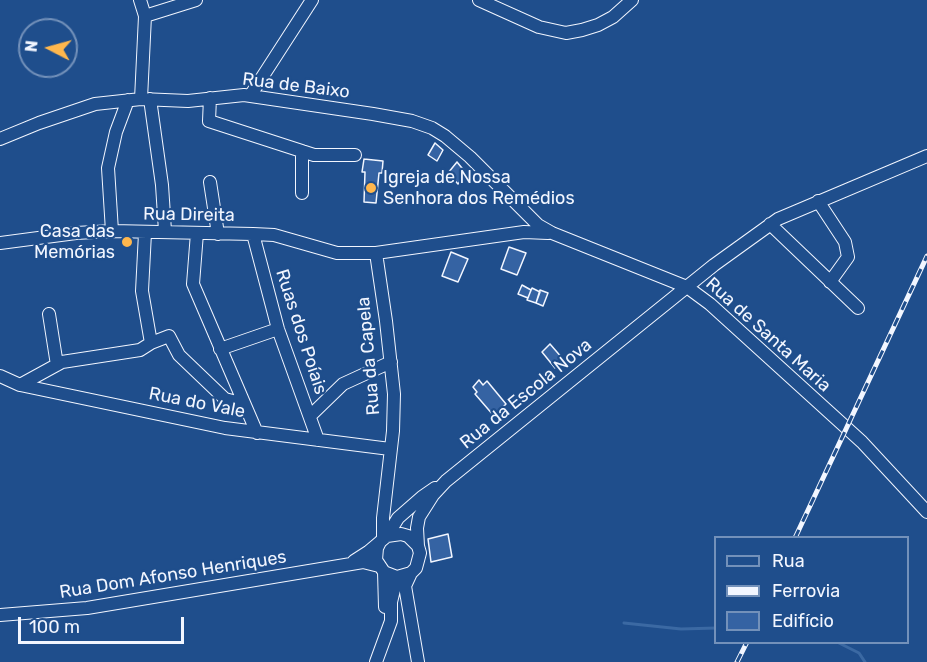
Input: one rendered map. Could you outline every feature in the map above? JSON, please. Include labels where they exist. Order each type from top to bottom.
[{"type":"street","points":[[140,0],[145,16],[140,99],[162,185],[165,231]]},
{"type":"street","points":[[145,16],[195,0]]},
{"type":"street","points":[[250,96],[312,0]]},
{"type":"street","points":[[479,0],[539,27],[566,33],[598,25],[613,17],[632,0]]},
{"type":"street","name":"Rua de Baixo","points":[[0,139],[95,104],[140,99],[188,101],[250,96],[373,114],[412,121],[432,128],[445,136],[470,157],[538,225],[552,233]]},
{"type":"street","points":[[210,98],[209,122],[314,155],[355,155]]},
{"type":"street","points":[[112,231],[108,168],[116,132],[140,99]]},
{"type":"street","points":[[302,151],[302,193]]},
{"type":"street","name":"Rua da Escola Nova","points":[[418,546],[419,517],[433,495],[446,481],[687,287],[770,224],[818,201],[927,156]]},
{"type":"street","points":[[210,182],[218,234]]},
{"type":"street","points":[[818,201],[845,242],[848,257],[830,282]]},
{"type":"street","points":[[770,224],[858,308]]},
{"type":"street","name":"Rua Direita","points":[[0,243],[76,233],[165,231],[274,235],[337,253],[376,253],[524,232],[552,233]]},
{"type":"street","points":[[145,233],[142,291],[151,343]]},
{"type":"street","points":[[197,233],[192,285],[257,433]]},
{"type":"street","name":"Rua de Santa Maria","points":[[552,233],[687,287],[710,304],[862,442],[927,512]]},
{"type":"street","name":"Ruas dos Poíais","points":[[253,234],[278,329],[318,440]]},
{"type":"street","name":"Rua da Capela","points":[[376,253],[394,394],[385,493],[384,539]]},
{"type":"street","points":[[49,314],[57,365]]},
{"type":"street","points":[[220,348],[278,329]]},
{"type":"street","points":[[20,385],[62,362],[140,350],[169,336],[179,355],[225,399],[243,404]]},
{"type":"street","points":[[310,416],[343,384],[391,362]]},
{"type":"street","name":"Rua do Vale","points":[[0,376],[20,385],[225,428],[390,449]]},
{"type":"street","points":[[412,634],[387,573],[376,554],[398,518],[422,497],[446,481]]},
{"type":"street","points":[[385,493],[389,512],[398,518]]},
{"type":"street","points":[[384,539],[401,534],[408,536],[418,546],[419,561],[405,586],[418,662]]},
{"type":"street","name":"Rua Dom Afonso Henriques","points":[[350,564],[384,539]]},
{"type":"street","name":"Rua Dom Afonso Henriques","points":[[0,615],[87,608],[363,562],[387,573]]},
{"type":"street","points":[[387,573],[411,573]]},
{"type":"street","points":[[385,638],[387,573]]},
{"type":"street","points":[[376,662],[391,621],[393,590]]},
{"type":"building","points":[[435,143],[443,150],[437,161],[428,155]]},
{"type":"building","name":"Igreja de Nossa Senhora dos Remédios","points":[[364,159],[383,161],[382,173],[379,173],[376,203],[364,202],[365,172],[362,172]]},
{"type":"building","points":[[457,162],[466,173],[458,184],[448,173]]},
{"type":"building","points":[[509,247],[526,253],[517,275],[501,269]]},
{"type":"building","points":[[451,252],[468,259],[458,282],[442,276]]},
{"type":"building","points":[[522,285],[531,290],[528,298],[518,294]]},
{"type":"building","points":[[532,288],[540,292],[536,303],[527,300]]},
{"type":"building","points":[[540,290],[548,293],[543,306],[536,303]]},
{"type":"building","points":[[550,344],[563,359],[555,368],[542,352]]},
{"type":"building","points":[[479,380],[483,385],[487,381],[506,404],[494,416],[475,394],[477,392],[473,387]]},
{"type":"building","points":[[448,534],[452,557],[431,562],[428,539]]},
{"type":"waterway","points":[[624,623],[681,629],[714,628]]},
{"type":"waterway","points":[[841,644],[859,653],[865,662]]},
{"type":"railway","points":[[796,536],[927,256]]},
{"type":"railway","points":[[737,662],[746,644]]},
{"type":"place","name":"Igreja de Nossa Senhora dos Remédios","points":[[371,188]]},
{"type":"place","name":"Casa das Memórias","points":[[127,242]]}]
